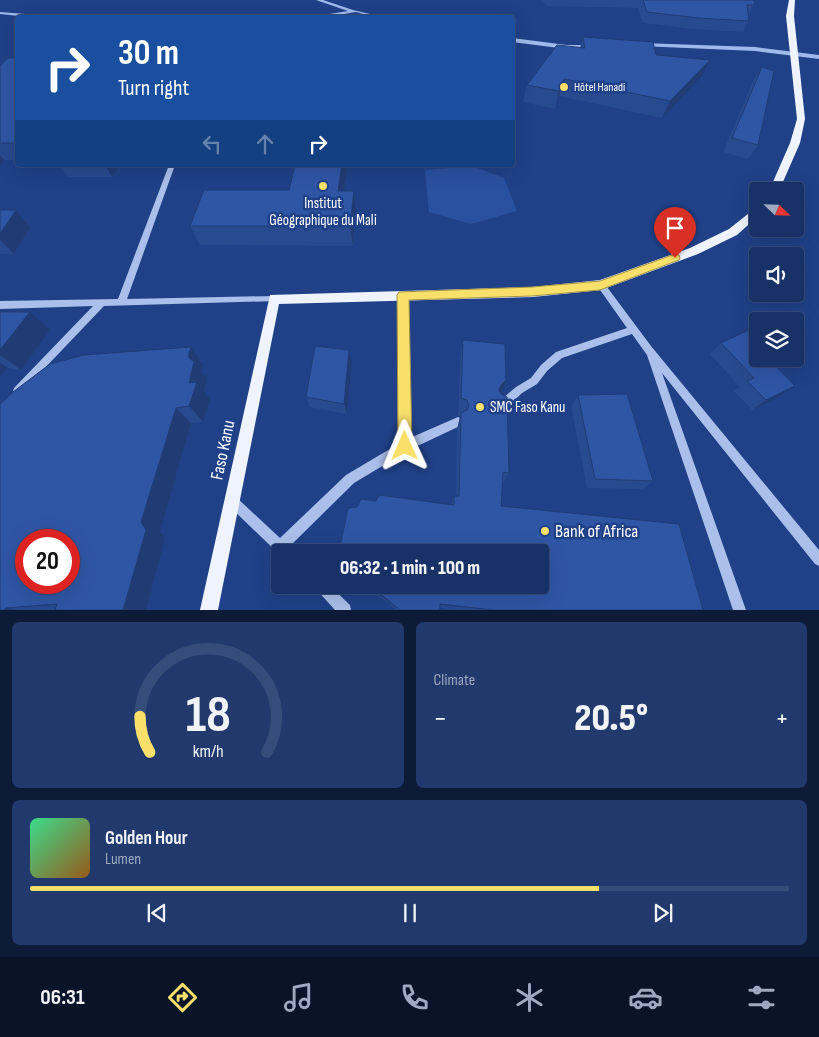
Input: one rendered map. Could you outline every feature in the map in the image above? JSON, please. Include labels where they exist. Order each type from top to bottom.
[{"type":"main road","points":[[778,182],[795,143],[801,119],[790,16],[792,0]]},
{"type":"main road","points":[[274,299],[532,292],[600,285],[694,251],[733,232],[749,218]]},
{"type":"main road","name":"Faso Kanu","points":[[209,610],[274,299]]},
{"type":"street","points":[[121,304],[171,167]]},
{"type":"street","points":[[600,285],[648,349],[819,560]]},
{"type":"street","points":[[403,295],[405,446]]},
{"type":"street","points":[[0,305],[121,304],[274,299]]},
{"type":"street","points":[[14,394],[101,304]]},
{"type":"street","points":[[500,408],[519,390],[534,381],[544,368],[559,355],[634,329]]},
{"type":"street","points":[[648,349],[740,610]]},
{"type":"street","points":[[289,544],[350,479],[405,446],[458,422]]},
{"type":"street","points":[[232,501],[277,544]]},
{"type":"street","points":[[329,594],[345,610]]},
{"type":"shaded area","points":[[475,167],[504,178],[517,211],[471,224],[429,212],[425,170]]},
{"type":"building","points":[[643,0],[755,0],[754,5],[747,5],[749,21],[647,12]]},
{"type":"building","points":[[583,37],[653,42],[656,55],[710,60],[670,101],[564,79],[559,91],[527,85],[557,45],[585,48]]},
{"type":"building","points":[[8,58],[15,58],[15,143],[0,143],[0,66]]},
{"type":"building","points":[[762,67],[774,71],[758,145],[732,138]]},
{"type":"building","points":[[295,167],[342,167],[338,191],[354,191],[350,226],[190,226],[204,190],[289,190]]},
{"type":"building","points":[[0,210],[16,210],[0,234]]},
{"type":"building","points":[[0,312],[30,312],[0,350]]},
{"type":"building","points":[[749,330],[749,367],[777,367],[795,386],[766,400],[747,381],[754,378],[721,343]]},
{"type":"building","points":[[463,340],[505,344],[506,380],[499,390],[501,394],[507,397],[509,473],[503,472],[501,506],[679,524],[703,610],[494,610],[440,604],[440,610],[400,610],[378,594],[549,594],[549,544],[341,544],[348,508],[357,507],[361,499],[376,501],[379,495],[454,505],[454,496],[459,496],[461,413],[467,410],[469,406],[467,400],[461,398]]},
{"type":"building","points":[[315,346],[349,350],[344,404],[306,397]]},
{"type":"building","points":[[191,347],[188,357],[194,362],[189,383],[197,382],[189,406],[176,408],[141,522],[146,530],[123,610],[55,610],[57,604],[0,610],[0,404],[50,364],[84,355]]},
{"type":"building","points":[[627,394],[653,481],[595,479],[578,395]]},
{"type":"waterway","points":[[318,0],[351,10]]},
{"type":"waterway","points":[[327,15],[356,11],[373,15]]},
{"type":"waterway","points":[[0,13],[25,15]]},
{"type":"waterway","points":[[515,40],[567,47],[592,47]]},
{"type":"waterway","points":[[642,45],[755,49],[819,57]]},
{"type":"place","name":"Hôtel Hanadi","points":[[564,87]]},
{"type":"place","name":"Institut Géographique du Mali","points":[[323,186]]},
{"type":"place","name":"SMC Faso Kanu","points":[[480,407]]},
{"type":"place","name":"Bank of Africa","points":[[545,531]]},
{"type":"route","points":[[405,446],[403,295],[532,292],[600,285],[675,258]]}]
